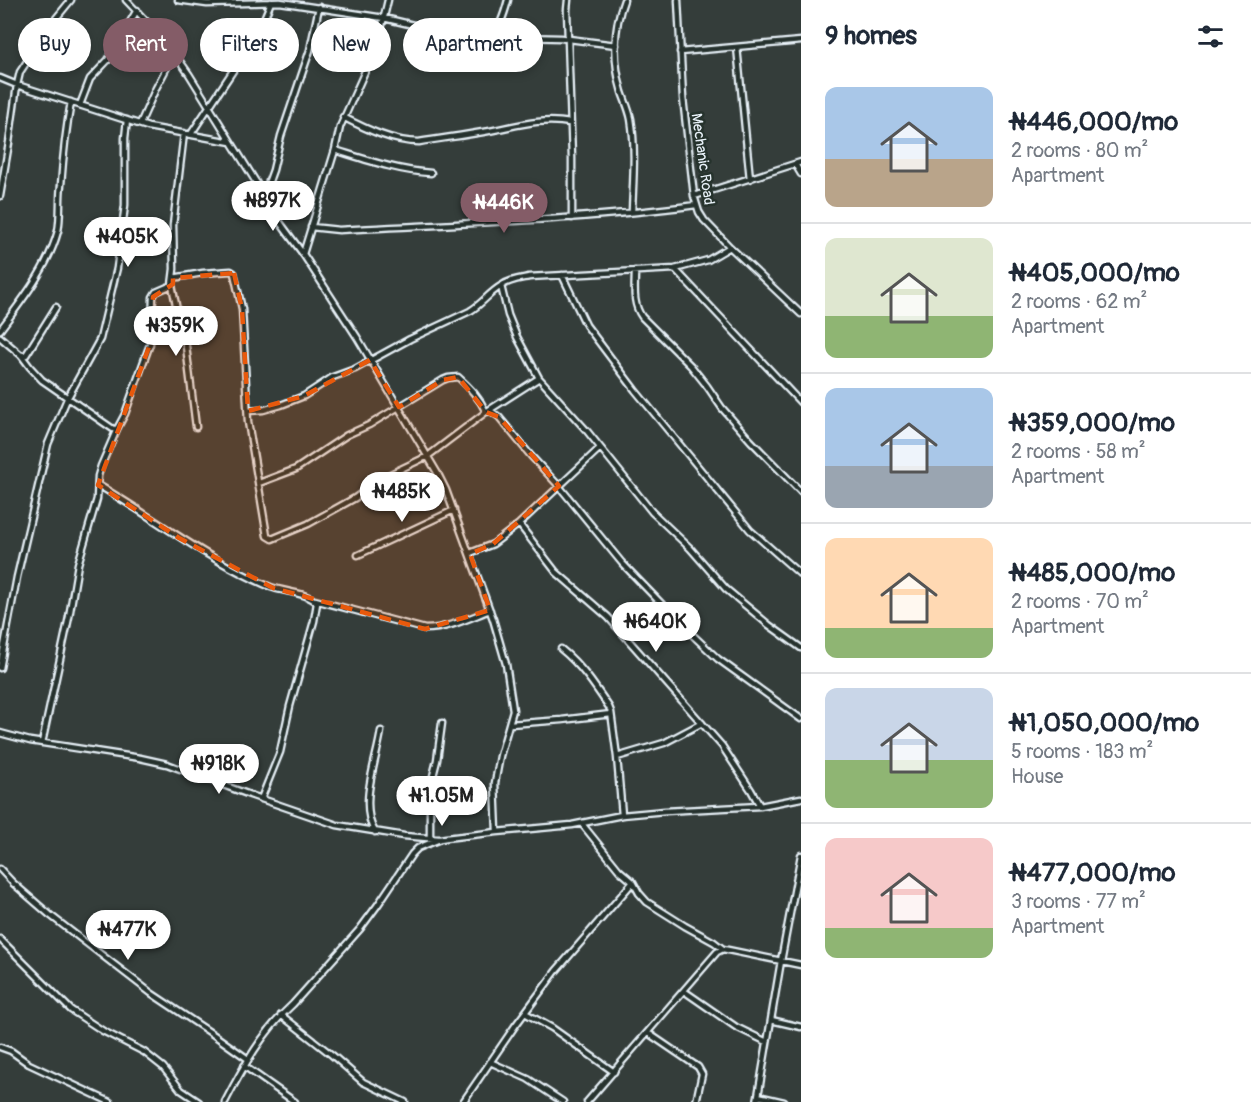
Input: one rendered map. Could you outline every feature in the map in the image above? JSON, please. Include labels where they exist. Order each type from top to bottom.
[{"type":"street","points":[[0,196],[16,84],[20,72],[70,0]]},
{"type":"street","points":[[126,0],[144,18]]},
{"type":"street","points":[[178,0],[207,4],[280,2],[384,18],[388,0]]},
{"type":"street","points":[[503,18],[508,0]]},
{"type":"street","points":[[568,0],[572,218]]},
{"type":"street","points":[[624,0],[618,21],[616,45],[621,89],[631,117],[632,212]]},
{"type":"street","name":"Mechanic Road","points":[[678,0],[683,98],[696,205],[704,220],[730,247],[801,314]]},
{"type":"street","points":[[191,134],[258,33],[271,2]]},
{"type":"street","points":[[264,195],[310,50],[319,7]]},
{"type":"street","points":[[80,105],[90,80],[108,60],[136,10]]},
{"type":"street","points":[[543,37],[616,45]]},
{"type":"street","points":[[681,52],[801,41]]},
{"type":"street","points":[[737,48],[750,179]]},
{"type":"street","points":[[140,124],[164,72]]},
{"type":"street","points":[[187,72],[276,217],[303,254],[357,338],[428,456],[454,510],[490,610],[506,664],[513,710],[495,783],[497,832]]},
{"type":"street","points":[[303,254],[335,150],[339,127],[364,72]]},
{"type":"street","points":[[0,78],[140,124],[231,142]]},
{"type":"street","points":[[0,330],[26,296],[44,266],[58,228],[65,136],[71,102]]},
{"type":"street","points":[[343,117],[380,134],[411,142],[547,121],[570,123]]},
{"type":"street","points":[[0,668],[17,577],[48,444],[67,399],[100,339],[117,268],[125,205],[127,120]]},
{"type":"street","points":[[184,134],[173,225],[172,285],[186,346],[196,427]]},
{"type":"street","points":[[335,150],[394,168],[431,173]]},
{"type":"street","points":[[694,196],[798,163],[801,174]]},
{"type":"street","points":[[311,227],[339,230],[572,218],[696,205]]},
{"type":"street","points":[[248,411],[282,405],[304,396],[333,377],[355,369],[410,339],[480,306],[501,286],[518,279],[675,269],[708,260],[730,247]]},
{"type":"street","points":[[675,269],[801,403]]},
{"type":"street","points":[[635,271],[634,302],[637,311],[692,366],[722,408],[801,492]]},
{"type":"street","points":[[173,278],[203,273],[234,273],[242,309],[248,422],[267,536],[272,539],[308,524],[355,498],[395,471],[428,456],[486,412],[539,378]]},
{"type":"street","points":[[562,275],[586,325],[635,390],[750,530],[801,575]]},
{"type":"street","points":[[42,743],[78,564],[96,501],[101,466],[125,414],[150,344],[153,297],[156,292],[172,285]]},
{"type":"street","points":[[501,286],[508,315],[517,337],[539,378],[652,512],[690,548],[726,590],[801,648]]},
{"type":"street","points":[[21,355],[26,355],[56,307]]},
{"type":"street","points":[[0,337],[21,355],[35,374],[67,399],[113,429],[117,429]]},
{"type":"street","points":[[259,483],[296,469],[347,435],[399,408],[447,378],[458,377],[469,386],[486,412]]},
{"type":"street","points":[[486,412],[491,411],[499,417],[622,563],[681,624],[718,659],[801,719]]},
{"type":"street","points":[[470,553],[493,544],[519,524],[600,448]]},
{"type":"street","points":[[98,485],[179,538],[273,588],[425,629],[446,626],[490,610]]},
{"type":"street","points":[[358,555],[454,510]]},
{"type":"street","points":[[519,524],[556,572],[609,617],[722,746],[760,806]]},
{"type":"street","points":[[261,799],[282,745],[290,706],[317,608],[315,600]]},
{"type":"street","points":[[561,649],[586,674],[609,707],[617,757],[622,815]]},
{"type":"street","points":[[510,724],[611,714]]},
{"type":"street","points":[[430,838],[430,795],[442,723]]},
{"type":"street","points":[[617,757],[664,744],[702,723]]},
{"type":"street","points":[[375,832],[369,821],[370,784],[381,731]]},
{"type":"street","points":[[0,733],[42,743],[167,764],[337,825],[375,832],[440,839],[582,824],[622,815],[760,806],[801,798]]},
{"type":"street","points":[[582,824],[620,870],[633,882],[639,894],[660,911],[723,949],[801,964]]},
{"type":"street","points":[[225,1102],[248,1059],[281,1015],[360,929],[412,854],[418,848],[440,839]]},
{"type":"street","points":[[756,1102],[801,855]]},
{"type":"street","points":[[0,869],[13,884],[50,915],[151,993],[248,1059]]},
{"type":"street","points":[[463,1102],[556,971],[633,882]]},
{"type":"street","points":[[0,939],[71,1010],[103,1031],[144,1052],[163,1067],[181,1090],[199,1102]]},
{"type":"street","points":[[587,1102],[717,952],[723,949]]},
{"type":"street","points":[[684,991],[736,1027],[767,1042]]},
{"type":"street","points":[[525,1013],[552,1028],[614,1072]]},
{"type":"street","points":[[281,1015],[333,1055],[363,1082],[405,1102]]},
{"type":"street","points":[[771,1020],[801,1027]]},
{"type":"street","points":[[648,1033],[701,1071],[696,1102]]},
{"type":"street","points":[[0,1047],[11,1051],[29,1064],[110,1102]]},
{"type":"street","points":[[490,1062],[532,1082],[563,1102]]},
{"type":"street","points":[[244,1066],[295,1102]]},
{"type":"street","points":[[758,1096],[784,1102]]},
{"type":"highlighted area","points":[[234,273],[242,309],[248,411],[304,396],[370,360],[399,407],[443,380],[458,377],[486,412],[499,417],[559,486],[493,544],[470,554],[490,610],[425,629],[273,588],[179,538],[98,485],[150,344],[153,297],[173,284],[173,278]]}]
